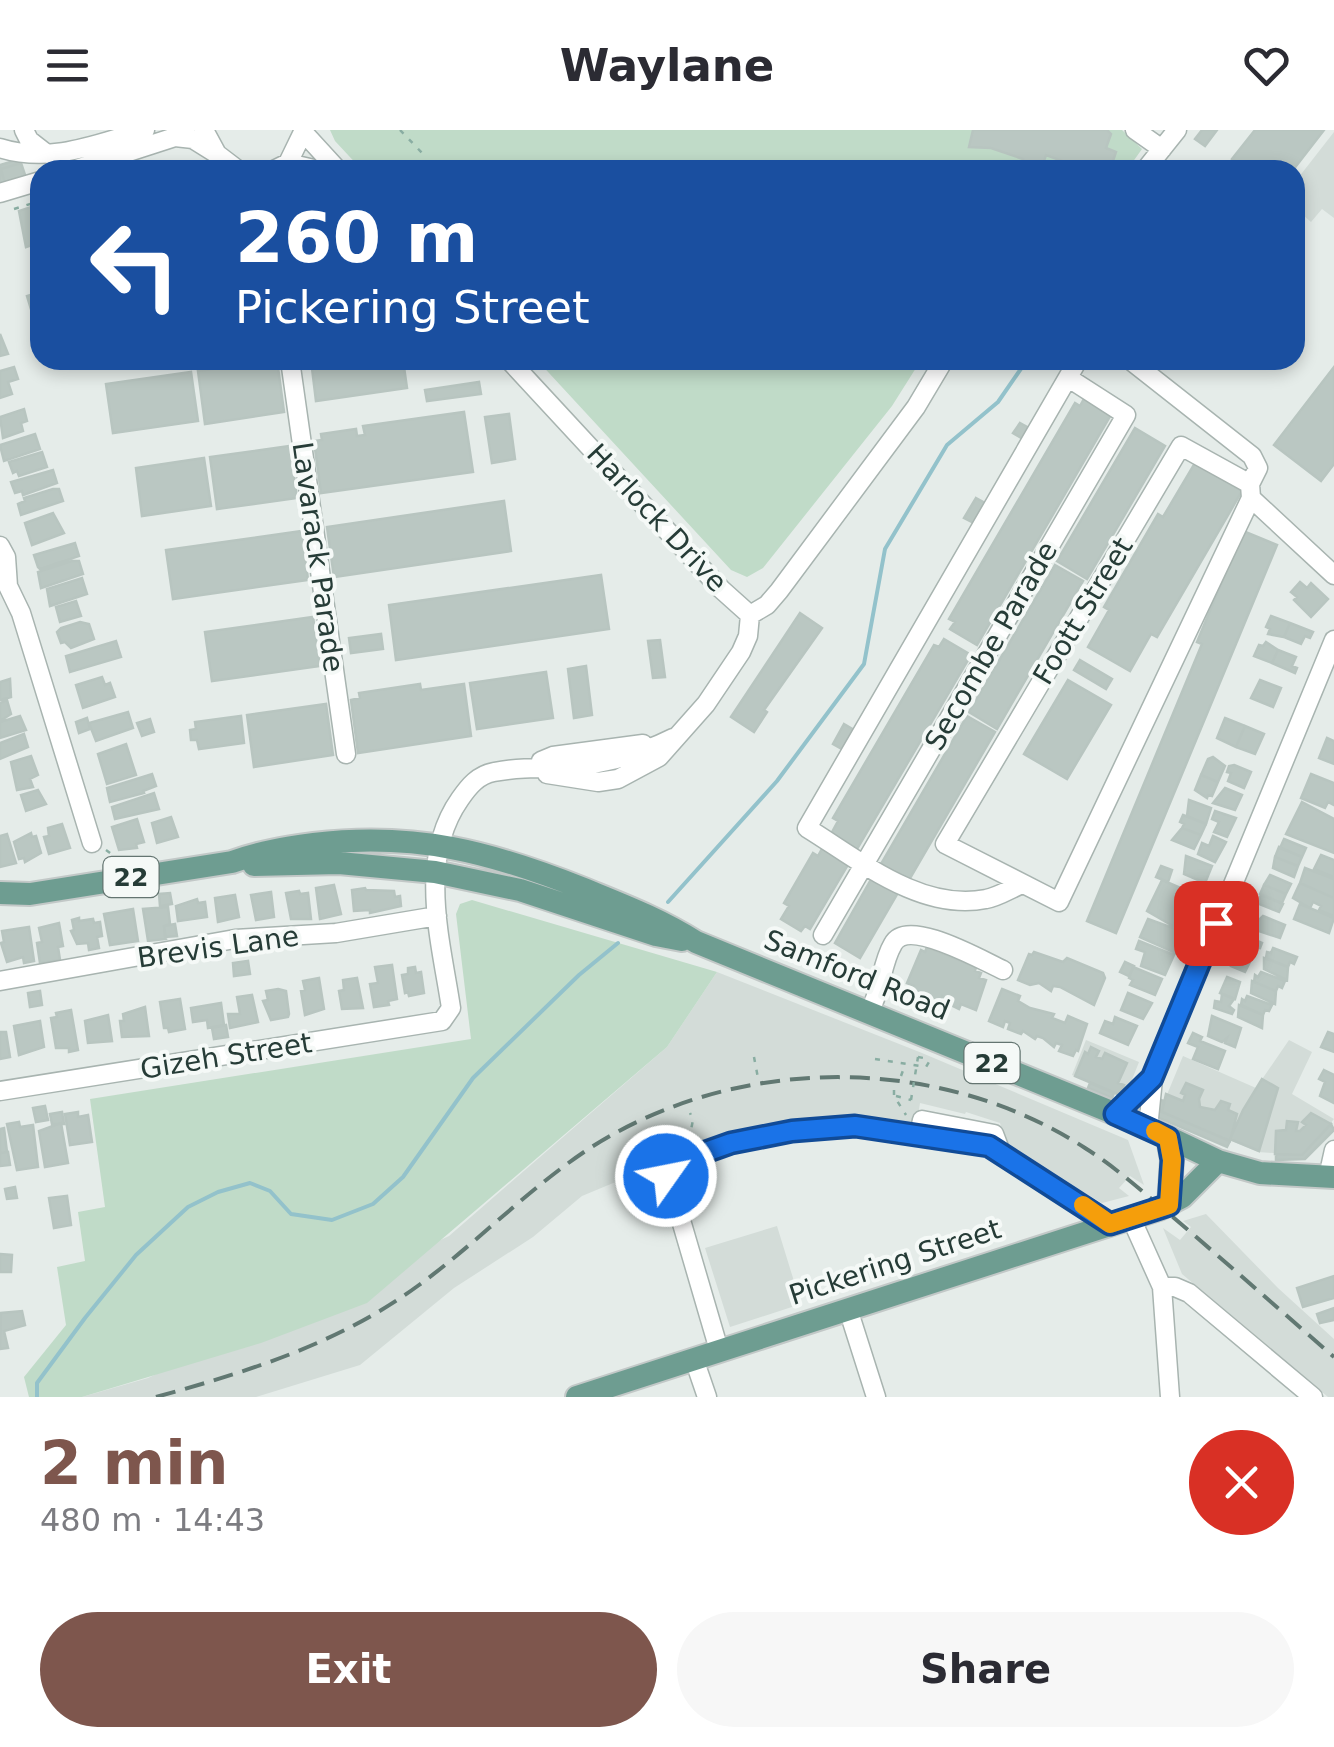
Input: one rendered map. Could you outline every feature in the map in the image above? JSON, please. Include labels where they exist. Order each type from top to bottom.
[{"type":"main road","name":"Samford Road","points":[[0,893],[30,894],[342,841],[398,840],[490,854],[662,921],[696,942],[1115,1114],[1218,1162],[1260,1173],[1331,1177]]},
{"type":"main road","name":"Samford Road","points":[[232,862],[340,863],[435,872],[520,890],[656,935],[696,942]]},
{"type":"main road","name":"Samford Road","points":[[0,910],[30,894]]},
{"type":"main road","points":[[1158,1133],[1172,1160],[1169,1205]]},
{"type":"main road","name":"Pickering Street","points":[[577,1397],[1169,1205],[1218,1162]]},
{"type":"street","points":[[13,130],[0,142],[25,152],[109,157],[175,137],[193,139],[225,160]]},
{"type":"street","points":[[24,130],[29,140],[48,154]]},
{"type":"street","points":[[109,157],[145,130]]},
{"type":"street","points":[[204,130],[217,154]]},
{"type":"street","points":[[1135,130],[1162,149]]},
{"type":"street","points":[[1153,160],[1177,130]]},
{"type":"street","points":[[287,160],[304,131],[329,160]]},
{"type":"street","points":[[0,193],[30,184]]},
{"type":"street","name":"Lavarack Parade","points":[[291,370],[346,754]]},
{"type":"street","name":"Harlock Drive","points":[[518,370],[720,589],[750,614],[768,604],[779,591],[916,408],[938,370]]},
{"type":"street","points":[[1074,370],[807,828],[915,890],[949,900],[990,899],[1022,884],[1058,902],[1250,491],[1258,468],[1252,456],[1143,370]]},
{"type":"street","name":"Secombe Parade","points":[[823,935],[1126,415],[1070,379]]},
{"type":"street","name":"Foott Street","points":[[1022,884],[945,844],[1181,446],[1250,491]]},
{"type":"street","points":[[1250,491],[1334,575]]},
{"type":"street","points":[[0,546],[6,556],[3,578],[21,613],[92,843]]},
{"type":"street","points":[[527,767],[589,782],[618,779],[659,758],[706,704],[741,652],[748,636],[750,614]]},
{"type":"street","points":[[1115,1114],[1152,1078],[1334,640]]},
{"type":"street","points":[[437,916],[435,872],[441,844],[452,811],[473,782],[487,773],[527,767],[553,756],[673,738]]},
{"type":"street","name":"Brevis Lane","points":[[0,981],[235,940],[336,934],[437,916]]},
{"type":"street","name":"Gizeh Street","points":[[0,1091],[434,1024],[450,1014],[437,916]]},
{"type":"street","points":[[869,1012],[881,986],[891,947],[898,936],[908,932],[1003,970]]},
{"type":"street","points":[[1152,1078],[1158,1133]]},
{"type":"street","points":[[719,1350],[666,1169],[682,1159],[731,1143],[792,1131],[855,1126],[989,1146],[1120,1221],[1162,1287],[1170,1397]]},
{"type":"street","points":[[1331,1177],[1334,1150]]},
{"type":"street","points":[[1162,1287],[1175,1286],[1190,1293],[1313,1397]]},
{"type":"street","points":[[848,1309],[876,1397]]},
{"type":"street","points":[[694,1359],[707,1397]]},
{"type":"path","points":[[400,130],[424,156]]},
{"type":"path","points":[[14,209],[30,204]]},
{"type":"path","points":[[92,843],[121,861]]},
{"type":"path","points":[[754,1057],[758,1078]]},
{"type":"path","points":[[875,1059],[905,1064],[926,1067],[932,1058],[918,1057],[911,1100],[894,1096]]},
{"type":"path","points":[[901,1076],[905,1064]]},
{"type":"path","points":[[894,1090],[919,1135]]},
{"type":"shaded area","points":[[1334,132],[1334,218],[1322,209],[1311,222],[1305,217],[1305,169]]},
{"type":"shaded area","points":[[717,972],[1128,1140],[1144,1185],[1130,1176],[1119,1188],[1129,1196],[1102,1203],[1008,1148],[1000,1123],[920,1103],[916,1128],[837,1117],[746,1128],[680,1146],[640,1165],[642,1171],[582,1196],[533,1237],[454,1288],[360,1365],[256,1397],[82,1397],[148,1378],[449,1236],[667,1047]]},
{"type":"shaded area","points":[[1086,1040],[1139,1062],[1129,1087],[1117,1094],[1072,1075]]},
{"type":"shaded area","points":[[1289,1040],[1312,1052],[1292,1094],[1334,1119],[1302,1155],[1258,1152],[1162,1112],[1183,1056],[1256,1088]]},
{"type":"shaded area","points":[[1206,1214],[1334,1339],[1334,1397],[1328,1397],[1182,1274],[1163,1228],[1180,1240],[1191,1227],[1183,1221]]},
{"type":"shaded area","points":[[777,1226],[801,1304],[730,1327],[705,1248]]},
{"type":"green space","points":[[330,130],[1122,130],[1142,149],[1134,160],[353,160]]},
{"type":"green space","points":[[546,370],[915,370],[892,406],[763,568],[747,577],[731,570]]},
{"type":"green space","points":[[472,900],[717,972],[667,1047],[367,1303],[261,1343],[82,1397],[29,1397],[24,1377],[66,1325],[57,1267],[85,1261],[78,1212],[105,1207],[90,1099],[471,1039],[456,914],[460,904]]},
{"type":"building","points":[[973,130],[1107,130],[1111,134],[1106,148],[1116,152],[1113,160],[1060,160],[1046,155],[1044,160],[1023,160],[991,148],[969,147]]},
{"type":"building","points":[[1202,130],[1217,130],[1205,146],[1195,139]]},
{"type":"building","points":[[1255,130],[1324,130],[1301,160],[1232,159]]},
{"type":"building","points":[[20,159],[21,163],[1,169],[5,184],[0,186],[0,165]]},
{"type":"building","points":[[21,163],[26,178],[5,184],[1,169]]},
{"type":"building","points":[[30,207],[30,246],[26,247],[19,211]]},
{"type":"building","points":[[0,334],[8,354],[0,356]]},
{"type":"building","points":[[14,367],[18,379],[8,382],[12,394],[0,398],[0,371]]},
{"type":"building","points":[[1334,367],[1334,464],[1321,481],[1274,445]]},
{"type":"building","points":[[278,370],[284,412],[205,424],[198,371]]},
{"type":"building","points":[[312,370],[404,370],[407,388],[316,401]]},
{"type":"building","points":[[191,372],[198,421],[113,433],[106,384]]},
{"type":"building","points":[[479,382],[481,394],[427,401],[425,390]]},
{"type":"building","points":[[1085,397],[1112,413],[977,645],[950,629],[955,622],[949,619],[1075,403],[1080,406]]},
{"type":"building","points":[[24,409],[27,421],[21,423],[23,431],[3,438],[0,417]]},
{"type":"building","points":[[464,412],[473,472],[321,493],[314,441],[322,440],[321,434],[356,429],[357,436],[365,435],[363,426]]},
{"type":"building","points":[[509,414],[515,459],[492,463],[485,417]]},
{"type":"building","points":[[1020,423],[1029,428],[1023,439],[1013,433]]},
{"type":"building","points":[[1135,428],[1165,446],[1087,579],[1057,561]]},
{"type":"building","points":[[35,434],[40,449],[4,461],[0,445]]},
{"type":"building","points":[[290,446],[297,498],[217,509],[210,457]]},
{"type":"building","points":[[42,452],[47,467],[19,476],[17,471],[13,473],[9,462]]},
{"type":"building","points":[[204,458],[211,506],[142,516],[136,468]]},
{"type":"building","points":[[1195,463],[1242,491],[1157,637],[1151,634],[1130,671],[1088,647],[1109,610],[1104,607],[1158,514],[1163,517]]},
{"type":"building","points":[[53,470],[57,483],[23,495],[22,491],[15,493],[11,482]]},
{"type":"building","points":[[59,489],[63,501],[21,515],[18,504],[24,498]]},
{"type":"building","points":[[976,498],[985,503],[974,523],[964,518]]},
{"type":"building","points":[[504,501],[511,551],[334,577],[327,527]]},
{"type":"building","points":[[53,513],[64,533],[32,545],[25,523]]},
{"type":"building","points":[[302,531],[308,580],[173,599],[166,550]]},
{"type":"building","points":[[1243,531],[1277,545],[1116,933],[1087,921],[1202,644],[1197,642]]},
{"type":"building","points":[[75,543],[79,556],[38,567],[34,555]]},
{"type":"building","points":[[79,561],[83,574],[41,588],[38,572]]},
{"type":"building","points":[[1055,565],[1083,581],[997,729],[969,712]]},
{"type":"building","points":[[601,575],[609,629],[396,660],[389,605]]},
{"type":"building","points":[[82,578],[87,594],[50,606],[47,589]]},
{"type":"building","points":[[1300,582],[1307,588],[1311,583],[1328,599],[1311,617],[1291,592]]},
{"type":"building","points":[[76,601],[81,616],[60,622],[56,607]]},
{"type":"building","points":[[800,613],[822,628],[764,710],[767,712],[754,732],[731,717]]},
{"type":"building","points":[[1271,616],[1290,623],[1284,637],[1268,634],[1270,629],[1266,627]]},
{"type":"building","points":[[313,617],[320,666],[212,681],[205,632]]},
{"type":"building","points":[[80,622],[89,624],[94,639],[71,648],[61,643],[57,632]]},
{"type":"building","points":[[1290,623],[1313,632],[1310,638],[1305,636],[1301,644],[1284,637]]},
{"type":"building","points":[[381,634],[383,649],[351,653],[349,638]]},
{"type":"building","points":[[944,639],[971,655],[857,849],[831,834],[838,821],[833,818],[934,645],[939,647]]},
{"type":"building","points":[[660,640],[665,677],[653,678],[648,641]]},
{"type":"building","points":[[116,641],[121,657],[70,672],[66,656]]},
{"type":"building","points":[[1266,642],[1278,650],[1272,663],[1254,656],[1259,645]]},
{"type":"building","points":[[1278,650],[1296,657],[1292,666],[1297,668],[1295,673],[1272,663]]},
{"type":"building","points":[[1080,660],[1112,679],[1106,689],[1074,670]]},
{"type":"building","points":[[586,666],[592,715],[574,718],[568,669]]},
{"type":"building","points":[[546,672],[553,718],[477,729],[470,683]]},
{"type":"building","points":[[102,677],[105,685],[110,683],[115,697],[83,708],[76,685]]},
{"type":"building","points":[[10,679],[11,697],[0,700],[0,682]]},
{"type":"building","points":[[1068,680],[1111,705],[1067,779],[1024,754]]},
{"type":"building","points":[[1260,680],[1281,688],[1273,707],[1251,698]]},
{"type":"building","points":[[420,684],[421,690],[464,684],[471,736],[358,753],[351,700],[360,698],[359,693]]},
{"type":"building","points":[[7,700],[11,714],[0,721],[0,703]]},
{"type":"building","points":[[326,704],[333,755],[254,767],[247,715]]},
{"type":"building","points":[[128,712],[133,728],[96,741],[89,723]]},
{"type":"building","points":[[20,716],[26,730],[0,738],[0,722]]},
{"type":"building","points":[[241,716],[244,743],[199,749],[197,740],[191,740],[190,730],[196,729],[195,722]]},
{"type":"building","points":[[967,716],[995,732],[909,880],[881,864]]},
{"type":"building","points":[[87,718],[90,729],[79,733],[76,722]]},
{"type":"building","points":[[1225,718],[1245,726],[1236,747],[1217,738]]},
{"type":"building","points":[[150,719],[154,732],[142,736],[137,723]]},
{"type":"building","points":[[844,724],[854,730],[842,749],[833,744]]},
{"type":"building","points":[[1245,726],[1264,734],[1255,754],[1236,747]]},
{"type":"building","points":[[24,734],[28,747],[0,759],[0,743]]},
{"type":"building","points":[[1327,738],[1334,741],[1334,764],[1319,758]]},
{"type":"building","points":[[126,744],[136,775],[107,784],[98,754]]},
{"type":"building","points":[[31,756],[38,775],[30,779],[33,787],[17,790],[11,762]]},
{"type":"building","points":[[1213,757],[1225,766],[1218,782],[1201,775],[1208,759]]},
{"type":"building","points":[[1229,766],[1251,772],[1244,788],[1228,781]]},
{"type":"building","points":[[152,774],[156,786],[110,802],[107,788]]},
{"type":"building","points":[[1311,774],[1334,783],[1334,805],[1328,802],[1325,808],[1301,798]]},
{"type":"building","points":[[1201,775],[1218,782],[1207,798],[1195,790]]},
{"type":"building","points":[[1225,788],[1242,795],[1235,810],[1213,803]]},
{"type":"building","points":[[38,790],[46,804],[26,811],[21,795]]},
{"type":"building","points":[[154,793],[159,809],[115,819],[112,807]]},
{"type":"building","points":[[1189,800],[1211,808],[1206,824],[1187,816]]},
{"type":"building","points":[[1302,802],[1334,819],[1334,853],[1286,834]]},
{"type":"building","points":[[1215,811],[1236,818],[1227,837],[1214,832],[1219,822],[1212,819]]},
{"type":"building","points":[[1183,815],[1206,824],[1201,835],[1182,828]]},
{"type":"building","points":[[171,817],[178,837],[157,843],[152,823]]},
{"type":"building","points":[[137,819],[144,842],[136,844],[137,848],[119,850],[112,827]]},
{"type":"building","points":[[62,824],[70,848],[49,854],[44,837],[49,836],[48,828]]},
{"type":"building","points":[[1182,828],[1201,835],[1194,849],[1172,840]]},
{"type":"building","points":[[31,833],[36,836],[41,853],[25,862],[24,858],[19,859],[14,842]]},
{"type":"building","points":[[7,834],[16,863],[0,867],[0,836]]},
{"type":"building","points":[[1213,836],[1226,842],[1215,862],[1198,854],[1202,843],[1209,846]]},
{"type":"building","points":[[1284,839],[1306,848],[1302,857],[1280,848]]},
{"type":"building","points":[[823,847],[849,863],[810,929],[805,926],[801,931],[781,919],[789,906],[784,903],[813,853],[818,856]]},
{"type":"building","points":[[1279,847],[1302,857],[1298,866],[1275,857]]},
{"type":"building","points":[[1321,855],[1334,860],[1334,877],[1314,869]]},
{"type":"building","points":[[1186,856],[1212,866],[1205,883],[1184,874]]},
{"type":"building","points":[[1275,857],[1298,866],[1294,877],[1273,868]]},
{"type":"building","points":[[1161,866],[1172,870],[1168,882],[1156,877]]},
{"type":"building","points":[[1305,868],[1334,879],[1334,898],[1300,883]]},
{"type":"building","points":[[1270,875],[1291,884],[1286,894],[1264,885]]},
{"type":"building","points":[[873,876],[899,891],[860,958],[835,943]]},
{"type":"building","points":[[1162,880],[1199,896],[1188,927],[1175,922],[1173,926],[1147,911]]},
{"type":"building","points":[[1300,883],[1334,898],[1334,916],[1319,910],[1321,906],[1313,902],[1310,908],[1293,898]]},
{"type":"building","points":[[334,885],[341,914],[320,919],[316,888]]},
{"type":"building","points":[[1264,885],[1286,894],[1282,903],[1260,894]]},
{"type":"building","points":[[352,890],[394,891],[395,897],[400,896],[401,906],[370,913],[354,911]]},
{"type":"building","points":[[271,892],[274,917],[256,920],[251,895]]},
{"type":"building","points":[[170,893],[172,904],[160,906],[159,894]]},
{"type":"building","points":[[286,893],[308,893],[311,919],[291,919]]},
{"type":"building","points":[[235,895],[239,917],[218,922],[215,898]]},
{"type":"building","points":[[1261,895],[1283,904],[1279,912],[1257,903]]},
{"type":"building","points":[[197,899],[198,903],[205,902],[207,917],[178,921],[176,906]]},
{"type":"building","points":[[1300,904],[1334,918],[1329,933],[1294,919]]},
{"type":"building","points":[[168,907],[170,924],[164,926],[166,939],[148,941],[143,909]]},
{"type":"building","points":[[133,909],[138,941],[110,945],[104,914]]},
{"type":"building","points":[[1263,916],[1285,925],[1280,938],[1247,927],[1252,917],[1259,920]]},
{"type":"building","points":[[1148,919],[1184,932],[1178,954],[1140,937]]},
{"type":"building","points":[[72,920],[100,922],[99,948],[89,950],[88,943],[77,944],[71,931]]},
{"type":"building","points":[[59,923],[63,946],[58,947],[60,960],[40,963],[39,928]]},
{"type":"building","points":[[175,924],[177,936],[165,937],[164,926]]},
{"type":"building","points":[[29,927],[34,961],[24,963],[23,957],[7,962],[2,931]]},
{"type":"building","points":[[1244,935],[1262,943],[1260,948],[1253,947],[1252,955],[1240,951],[1245,945],[1240,941]]},
{"type":"building","points":[[1139,941],[1174,955],[1165,975],[1141,966],[1145,952],[1136,949]]},
{"type":"building","points":[[927,947],[976,967],[975,971],[981,973],[979,978],[986,980],[976,1010],[961,1004],[959,1009],[942,996],[940,1002],[912,991],[914,986],[907,983],[921,950],[925,952]]},
{"type":"building","points":[[1273,948],[1297,957],[1294,964],[1290,962],[1288,967],[1266,958]]},
{"type":"building","points":[[1238,950],[1253,956],[1245,972],[1231,966]]},
{"type":"building","points":[[1034,952],[1063,962],[1067,958],[1103,973],[1105,978],[1094,1005],[1060,987],[1053,986],[1051,991],[1039,983],[1030,985],[1018,980],[1029,954]]},
{"type":"building","points":[[1264,958],[1288,967],[1287,980],[1264,969]]},
{"type":"building","points":[[248,961],[250,974],[234,976],[233,963]]},
{"type":"building","points":[[1125,962],[1134,966],[1129,976],[1120,972]]},
{"type":"building","points":[[392,965],[397,999],[388,1001],[389,1005],[374,1007],[370,984],[378,983],[375,967]]},
{"type":"building","points":[[415,967],[416,973],[421,972],[424,993],[409,996],[402,975]]},
{"type":"building","points":[[1133,967],[1162,979],[1155,995],[1130,985]]},
{"type":"building","points":[[1261,972],[1285,981],[1282,988],[1278,986],[1276,991],[1254,982],[1255,975],[1258,977]]},
{"type":"building","points":[[1227,977],[1240,982],[1235,999],[1220,993]]},
{"type":"building","points":[[319,978],[324,1009],[305,1015],[303,981]]},
{"type":"building","points":[[357,978],[363,1008],[342,1009],[339,991],[344,990],[343,980]]},
{"type":"building","points":[[1252,981],[1276,991],[1275,1004],[1251,993]]},
{"type":"building","points":[[1002,989],[1020,996],[1018,1001],[1030,1008],[1054,1014],[1052,1018],[1065,1023],[1068,1016],[1087,1024],[1078,1051],[1073,1056],[1059,1051],[1062,1045],[1056,1043],[1054,1047],[1043,1038],[1008,1029],[1010,1023],[1005,1021],[1003,1027],[989,1021]]},
{"type":"building","points":[[40,991],[42,1005],[30,1007],[28,993]]},
{"type":"building","points":[[266,991],[286,991],[289,1014],[271,1020],[263,1001],[268,1000]]},
{"type":"building","points":[[1128,993],[1152,1003],[1143,1019],[1121,1010]]},
{"type":"building","points":[[1222,994],[1234,999],[1229,1006],[1234,1010],[1232,1014],[1214,1008],[1215,1001],[1221,1002]]},
{"type":"building","points":[[252,995],[258,1022],[230,1028],[228,1014],[240,1014],[237,997]]},
{"type":"building","points":[[1247,996],[1272,1005],[1269,1011],[1265,1010],[1263,1015],[1241,1005]]},
{"type":"building","points":[[180,999],[185,1029],[169,1032],[164,1028],[160,1002]]},
{"type":"building","points":[[221,1003],[224,1025],[208,1028],[207,1020],[193,1022],[191,1008]]},
{"type":"building","points":[[1239,1005],[1263,1015],[1262,1028],[1238,1017]]},
{"type":"building","points":[[145,1007],[149,1036],[122,1037],[123,1014]]},
{"type":"building","points":[[71,1010],[78,1050],[69,1052],[69,1048],[56,1048],[51,1018]]},
{"type":"building","points":[[108,1015],[112,1041],[88,1043],[85,1021]]},
{"type":"building","points":[[1212,1016],[1241,1028],[1235,1047],[1225,1043],[1227,1038],[1222,1042],[1208,1036]]},
{"type":"building","points":[[1115,1017],[1137,1026],[1128,1045],[1100,1033],[1105,1021],[1113,1024]]},
{"type":"building","points":[[40,1021],[44,1047],[19,1055],[14,1026]]},
{"type":"building","points":[[226,1025],[228,1037],[214,1039],[212,1028]]},
{"type":"building","points":[[0,1032],[6,1032],[10,1057],[0,1059]]},
{"type":"building","points":[[1328,1032],[1334,1034],[1334,1052],[1321,1047]]},
{"type":"building","points":[[1193,1033],[1202,1037],[1200,1041],[1225,1051],[1218,1069],[1193,1059],[1198,1047],[1188,1043]]},
{"type":"building","points":[[1091,1047],[1099,1051],[1096,1057],[1102,1059],[1105,1053],[1127,1063],[1118,1083],[1124,1085],[1120,1095],[1075,1076]]},
{"type":"building","points":[[1324,1070],[1334,1075],[1334,1103],[1320,1096],[1325,1082],[1319,1079]]},
{"type":"building","points":[[1262,1079],[1278,1088],[1259,1151],[1230,1139]]},
{"type":"building","points":[[1090,1083],[1114,1093],[1112,1098],[1088,1088]]},
{"type":"building","points":[[1186,1083],[1203,1090],[1200,1107],[1215,1110],[1221,1101],[1230,1104],[1228,1110],[1237,1114],[1230,1141],[1162,1112],[1166,1094],[1183,1101],[1185,1095],[1181,1093]]},
{"type":"building","points":[[1158,1099],[1164,1101],[1162,1112],[1230,1141],[1227,1147],[1157,1117]]},
{"type":"building","points":[[45,1106],[48,1120],[36,1122],[33,1108]]},
{"type":"building","points":[[62,1112],[64,1124],[52,1124],[50,1114]]},
{"type":"building","points":[[78,1112],[78,1117],[88,1115],[92,1142],[70,1145],[65,1114]]},
{"type":"building","points":[[1311,1113],[1331,1124],[1302,1155],[1275,1154],[1276,1131],[1286,1130],[1287,1121],[1298,1122],[1296,1131],[1300,1131]]},
{"type":"building","points":[[19,1122],[20,1127],[33,1125],[38,1167],[17,1170],[7,1124]]},
{"type":"building","points":[[61,1123],[68,1163],[45,1167],[39,1131]]},
{"type":"building","points":[[1331,1124],[1334,1130],[1305,1159],[1276,1160],[1276,1154],[1302,1155]]},
{"type":"building","points":[[4,1128],[7,1152],[0,1153],[0,1129]]},
{"type":"building","points":[[8,1152],[10,1165],[0,1166],[0,1153]]},
{"type":"building","points":[[15,1187],[17,1198],[7,1199],[5,1189]]},
{"type":"building","points":[[67,1196],[71,1225],[54,1228],[49,1198]]},
{"type":"building","points":[[0,1254],[12,1255],[11,1272],[0,1272]]},
{"type":"building","points":[[1334,1276],[1334,1298],[1303,1307],[1297,1288]]},
{"type":"building","points":[[1334,1308],[1334,1320],[1320,1323],[1317,1314]]},
{"type":"building","points":[[22,1311],[25,1325],[4,1331],[8,1348],[0,1349],[1,1313]]},
{"type":"waterway","points":[[668,902],[777,781],[864,664],[885,549],[947,445],[998,402],[1020,370]]},
{"type":"waterway","points":[[37,1397],[37,1383],[85,1318],[136,1255],[188,1207],[218,1192],[250,1183],[270,1191],[291,1214],[332,1220],[373,1204],[403,1177],[473,1078],[579,975],[618,943]]},
{"type":"railway","points":[[156,1397],[293,1353],[358,1323],[419,1285],[590,1148],[647,1117],[709,1095],[772,1082],[838,1077],[903,1081],[966,1095],[1028,1117],[1085,1148],[1142,1191],[1334,1357]]},
{"type":"slow traffic","points":[[1083,1205],[1110,1224],[1169,1205],[1172,1160],[1168,1138],[1155,1131]]},
{"type":"route","points":[[666,1176],[666,1169],[672,1164],[731,1143],[792,1131],[855,1126],[1000,1150],[1110,1224],[1169,1205],[1172,1160],[1168,1138],[1115,1114],[1138,1096],[1152,1078],[1216,923]]}]
